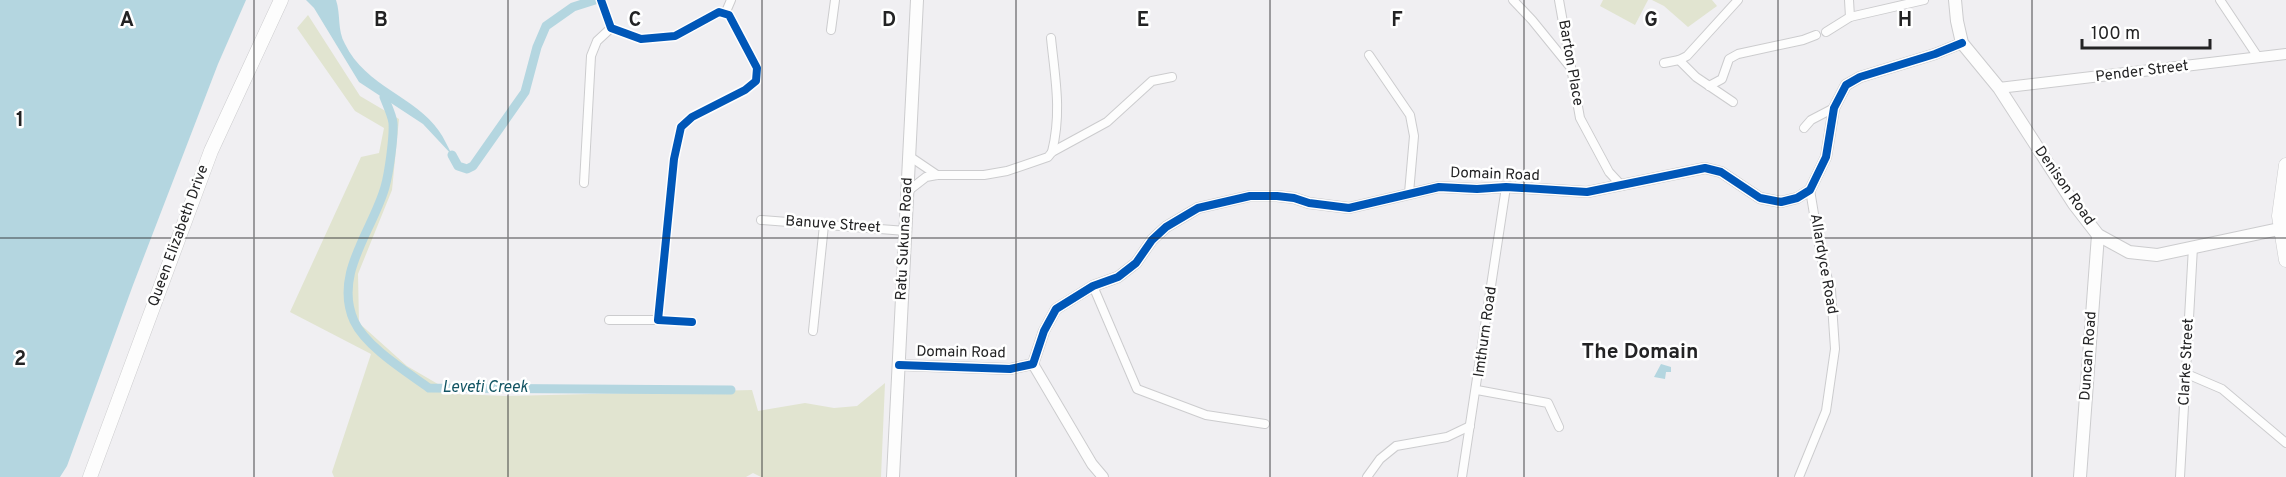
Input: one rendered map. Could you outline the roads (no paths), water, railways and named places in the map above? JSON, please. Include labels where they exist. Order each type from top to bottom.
[{"type":"main road","name":"Queen Elizabeth Drive","points":[[90,477],[211,151],[281,0]]},
{"type":"main road","name":"Ratu Sukuna Road","points":[[892,477],[917,0]]},
{"type":"main road","points":[[1955,0],[1962,43]]},
{"type":"main road","name":"Denison Road","points":[[1962,43],[1999,88],[2074,204],[2098,235],[2129,252],[2157,255],[2279,229]]},
{"type":"main road","points":[[2286,165],[2281,190],[2279,229],[2286,260]]},
{"type":"main road","name":"Duncan Road","points":[[2080,477],[2098,235]]},
{"type":"street","points":[[725,14],[731,0]]},
{"type":"street","points":[[831,30],[835,0]]},
{"type":"street","points":[[1513,0],[1571,68]]},
{"type":"street","name":"Barton Place","points":[[1559,0],[1580,118],[1609,172],[1622,186]]},
{"type":"street","points":[[1664,63],[1687,56],[1738,0]]},
{"type":"street","points":[[1849,0],[1850,17]]},
{"type":"street","points":[[1826,32],[1850,17],[1924,0]]},
{"type":"street","points":[[2220,0],[2258,57]]},
{"type":"street","points":[[602,2],[611,28]]},
{"type":"street","points":[[611,28],[641,39],[675,36],[719,12],[729,15],[757,68],[756,81],[745,90],[692,117],[681,128],[674,159],[657,320]]},
{"type":"street","points":[[584,183],[591,56],[597,40],[611,28]]},
{"type":"street","points":[[1708,86],[1722,79],[1729,59],[1738,54],[1787,44],[1816,35]]},
{"type":"street","points":[[1051,38],[1059,104],[1058,131],[1052,152]]},
{"type":"street","points":[[1810,190],[1826,157],[1834,108],[1846,85],[1860,77],[1935,54],[1962,43]]},
{"type":"street","name":"Pender Street","points":[[1999,88],[2286,54]]},
{"type":"street","points":[[1369,55],[1410,115],[1414,136],[1409,193]]},
{"type":"street","points":[[1679,60],[1696,77],[1733,102]]},
{"type":"street","points":[[908,191],[927,177],[984,175],[1007,171],[1040,160],[1107,122],[1152,81],[1172,77]]},
{"type":"street","points":[[1804,128],[1811,120],[1834,108]]},
{"type":"street","points":[[909,156],[937,175]]},
{"type":"street","name":"Domain Road","points":[[899,365],[1010,369],[1033,364],[1044,332],[1056,309],[1092,286],[1118,277],[1136,262],[1152,240],[1166,227],[1198,208],[1250,196],[1277,195],[1309,203],[1349,208],[1438,187],[1477,189],[1506,187],[1587,192],[1705,168],[1721,172],[1760,198],[1781,202],[1797,198],[1810,190]]},
{"type":"street","name":"Imthurn Road","points":[[1462,477],[1506,187]]},
{"type":"street","name":"Allardyce Road","points":[[1799,477],[1826,411],[1834,349],[1831,290],[1821,255],[1810,190]]},
{"type":"street","name":"Banuve Street","points":[[761,220],[906,231]]},
{"type":"street","points":[[813,331],[824,225]]},
{"type":"street","name":"Clarke Street","points":[[2180,477],[2193,247]]},
{"type":"street","points":[[1092,286],[1137,389],[1206,415],[1265,424]]},
{"type":"street","points":[[609,320],[692,322]]},
{"type":"street","points":[[1033,364],[1092,464],[1103,477]]},
{"type":"street","points":[[2187,374],[2222,389],[2286,443]]},
{"type":"street","points":[[1477,390],[1548,403],[1559,427]]},
{"type":"street","points":[[1367,477],[1380,459],[1396,447],[1447,436],[1470,426]]},
{"type":"water","points":[[0,0],[246,0],[218,64],[133,285],[67,466],[60,477],[0,477]]},
{"type":"water","points":[[306,0],[336,0],[343,39],[354,59],[365,71],[429,119],[441,134],[452,155],[423,124],[359,82],[314,8]]},
{"type":"water","points":[[1661,364],[1671,367],[1671,372],[1666,372],[1665,379],[1654,377]]},
{"type":"waterway","points":[[452,155],[458,166],[467,169],[473,166],[525,92],[537,47],[546,26],[573,7],[595,0]]},
{"type":"waterway","name":"Leveti Creek","points":[[384,97],[393,123],[388,173],[379,203],[357,252],[348,286],[349,304],[354,321],[377,349],[429,388],[731,390]]},
{"type":"district","name":"The Domain","points":[[1640,352]]}]
